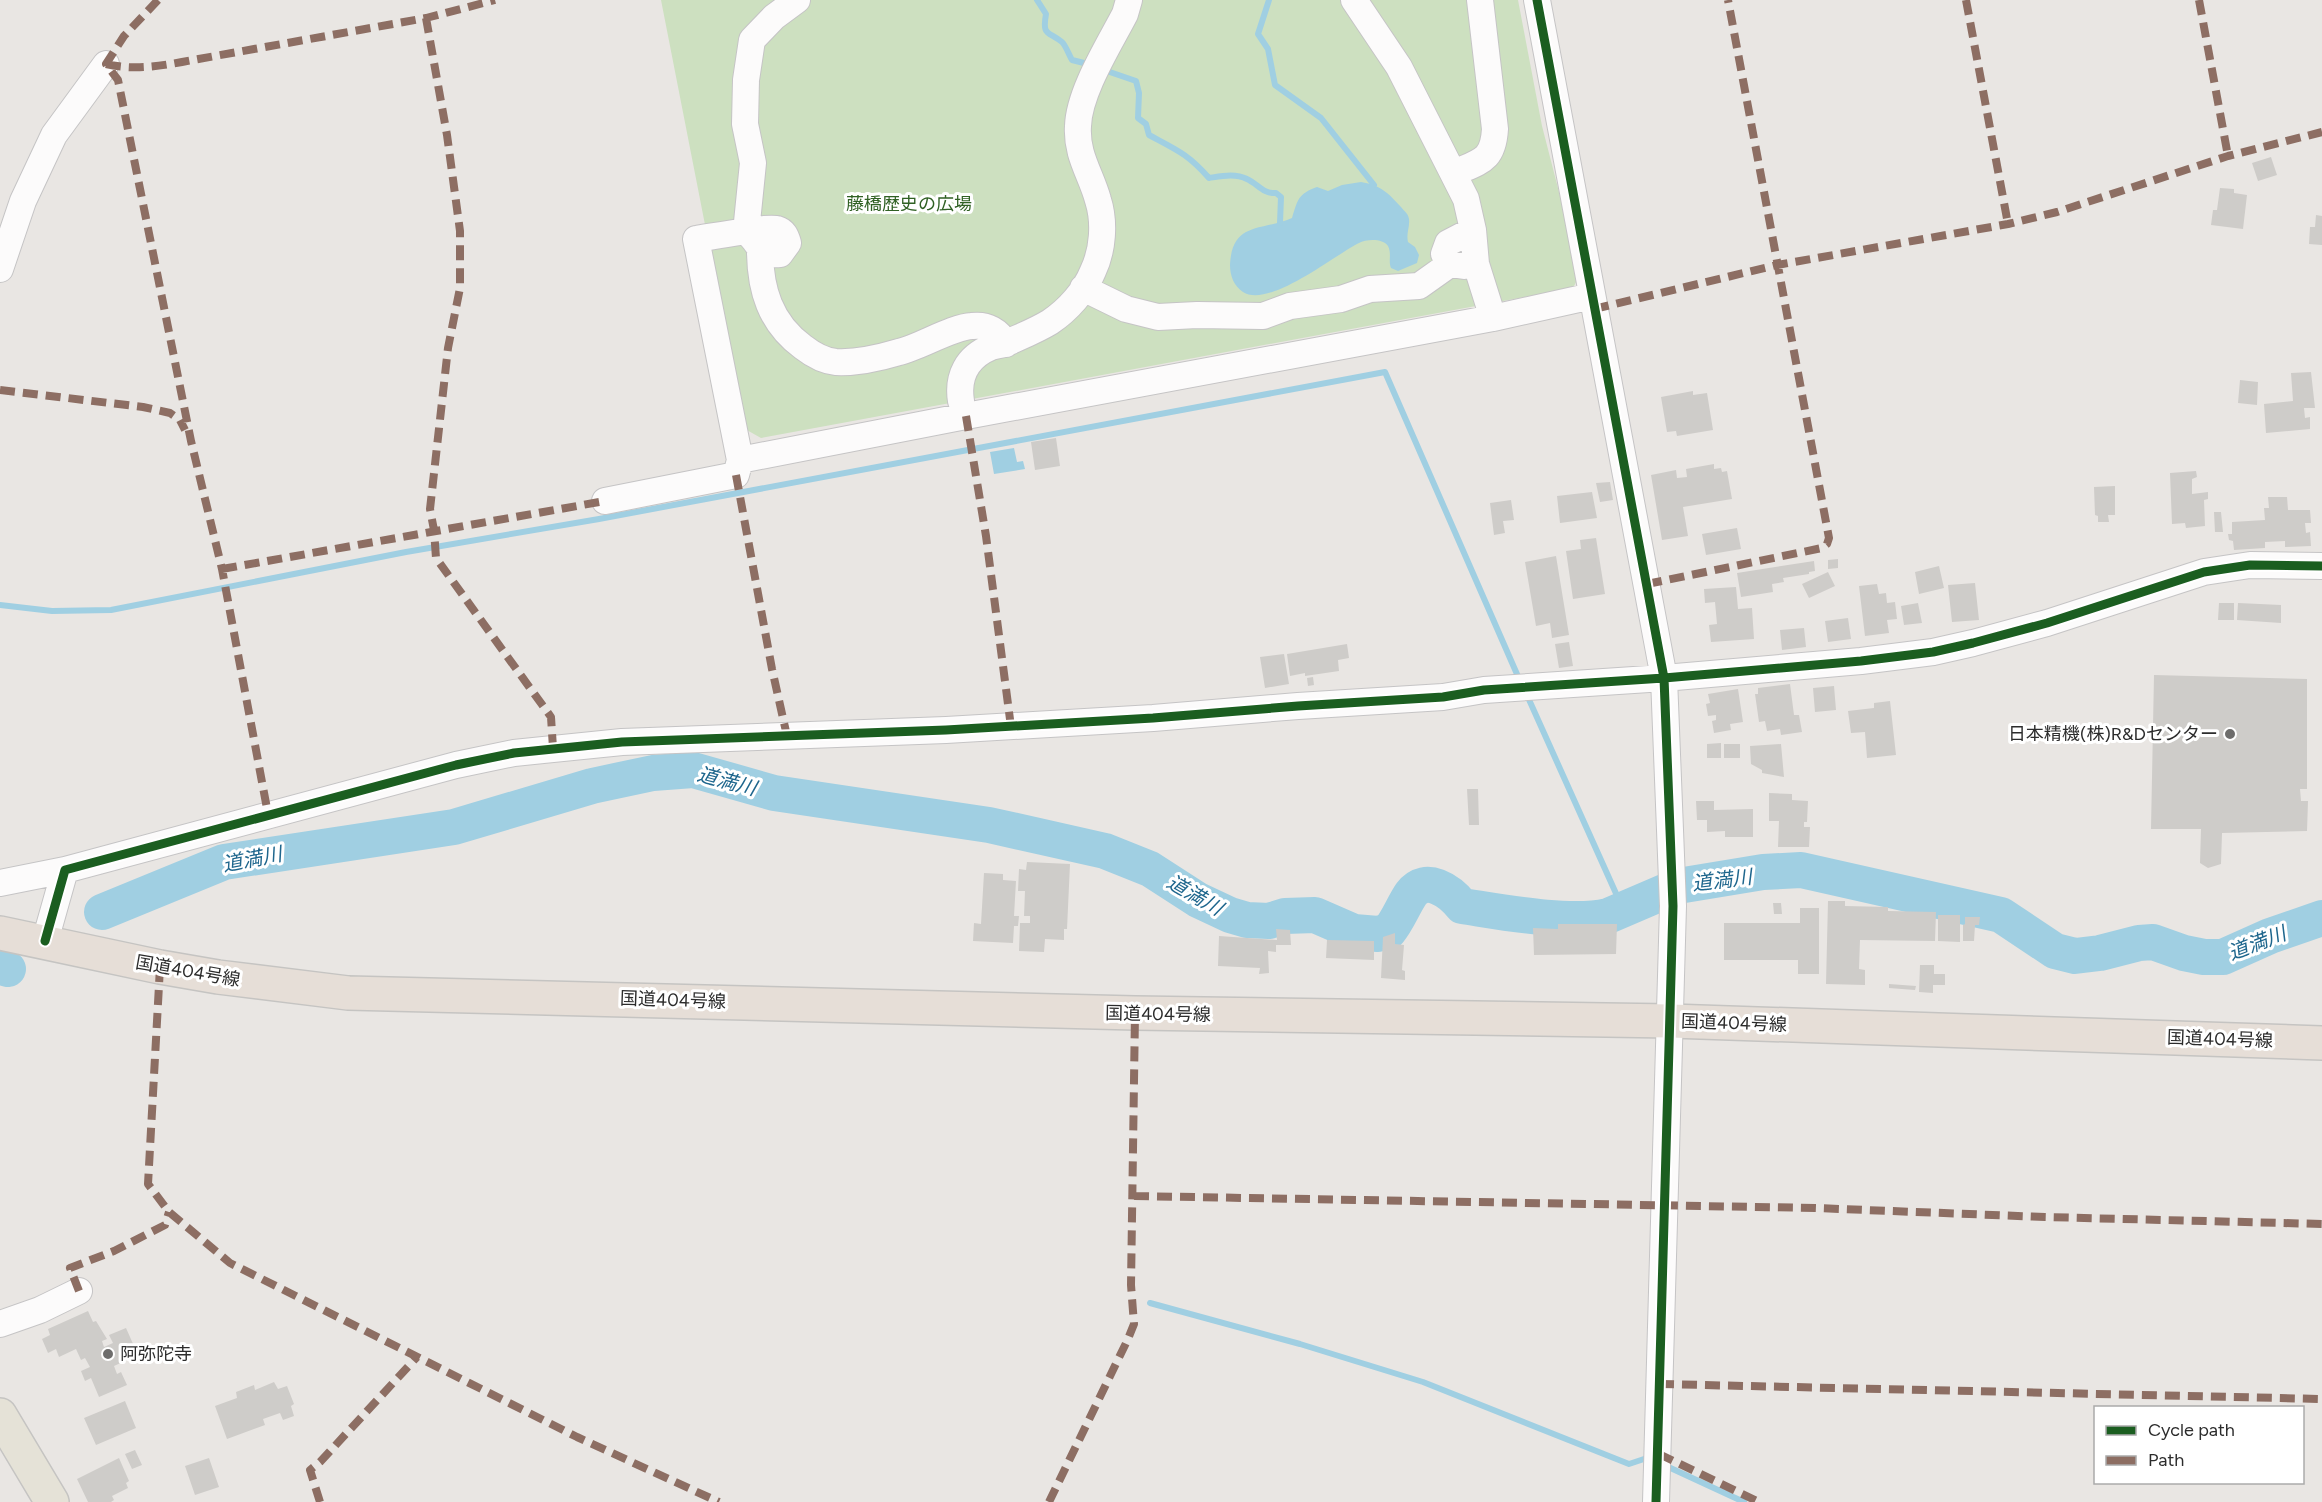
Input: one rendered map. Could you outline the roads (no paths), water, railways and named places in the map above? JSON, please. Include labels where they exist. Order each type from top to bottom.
[{"type":"highway","name":"国道404号線","points":[[0,933],[218,977],[348,993],[1147,1014],[1671,1021],[2322,1043]]},
{"type":"main road","points":[[0,1415],[52,1502]]},
{"type":"street","points":[[797,0],[774,17],[752,40],[746,80],[745,124],[753,163],[753,241],[760,274],[776,321],[794,340],[814,355],[833,362],[860,361],[901,352],[972,326],[990,328],[1002,335],[1006,344]]},
{"type":"street","points":[[961,401],[958,386],[963,371],[971,360],[990,348],[1006,344],[1050,322],[1073,302],[1093,272],[1102,238],[1101,216],[1098,199],[1084,165],[1077,127],[1080,108],[1125,14],[1129,0]]},
{"type":"street","points":[[1354,0],[1399,68],[1466,199],[1473,230],[1476,264],[1493,318]]},
{"type":"street","points":[[1454,173],[1479,162],[1494,147],[1495,129],[1480,0]]},
{"type":"street","points":[[1537,0],[1664,678],[1673,906],[1656,1502]]},
{"type":"street","points":[[0,269],[23,201],[54,135],[106,64]]},
{"type":"street","points":[[1450,264],[1444,254],[1448,243],[1473,230]]},
{"type":"street","points":[[605,501],[736,475],[740,460],[696,239],[753,241]]},
{"type":"street","points":[[1083,288],[1126,309],[1158,317],[1263,316],[1290,306],[1341,299],[1370,290],[1419,286],[1450,264],[1466,267],[1476,264]]},
{"type":"street","points":[[740,460],[1493,318],[1592,296]]},
{"type":"street","points":[[0,883],[65,870],[456,765],[514,753],[622,742],[1071,724],[1443,697],[1484,690],[1664,678],[1934,652],[2047,623],[2204,572],[2250,565],[2322,566]]},
{"type":"street","points":[[45,941],[65,870]]},
{"type":"street","points":[[0,1324],[40,1310],[79,1291]]},
{"type":"water","points":[[1361,182],[1384,190],[1407,214],[1409,217],[1408,242],[1415,247],[1419,255],[1417,263],[1398,271],[1391,268],[1390,252],[1386,243],[1370,240],[1359,243],[1302,278],[1269,293],[1255,295],[1243,292],[1237,287],[1230,265],[1236,241],[1243,234],[1292,218],[1300,198],[1317,187],[1328,191],[1342,185]]},
{"type":"water","points":[[1014,448],[1017,462],[1023,461],[1025,469],[994,474],[990,452]]},
{"type":"waterway","points":[[1037,0],[1046,14],[1047,32],[1062,42],[1072,60],[1092,65]]},
{"type":"waterway","points":[[1269,0],[1258,34],[1268,49],[1275,85],[1321,118],[1374,185]]},
{"type":"waterway","points":[[1101,69],[1136,81],[1139,93],[1138,118],[1146,124],[1149,135],[1188,158],[1209,178],[1242,177],[1281,197],[1280,223]]},
{"type":"waterway","points":[[0,605],[52,611],[111,610],[406,552],[599,519],[1385,372],[1520,681]]},
{"type":"waterway","points":[[1526,693],[1623,909]]},
{"type":"waterway","name":"道満川","points":[[102,912],[224,862],[454,827],[592,786],[653,773],[693,770],[774,793],[989,825],[1105,851],[1150,869],[1198,900],[1230,915],[1247,920],[1269,921],[1285,916],[1315,915],[1354,932],[1378,934],[1389,931],[1411,894],[1424,885],[1445,890],[1462,906],[1536,917],[1575,919],[1608,916],[1678,886],[1763,872],[1801,870],[2001,915],[2055,951],[2075,956],[2153,942],[2184,953],[2204,957],[2223,957],[2270,936],[2322,918]]},
{"type":"waterway","name":"道満川","points":[[0,967],[8,969]]},
{"type":"waterway","points":[[1150,1303],[1300,1344],[1423,1382],[1629,1464],[1647,1458],[1652,1460]]},
{"type":"waterway","points":[[1664,1465],[1744,1502]]},
{"type":"place","name":"日本精機(株)R&Dセンター","points":[[2230,734]]},
{"type":"place","name":"阿弥陀寺","points":[[108,1354]]},
{"type":"park label","name":"藤橋歴史の広場","points":[[909,204]]}]
